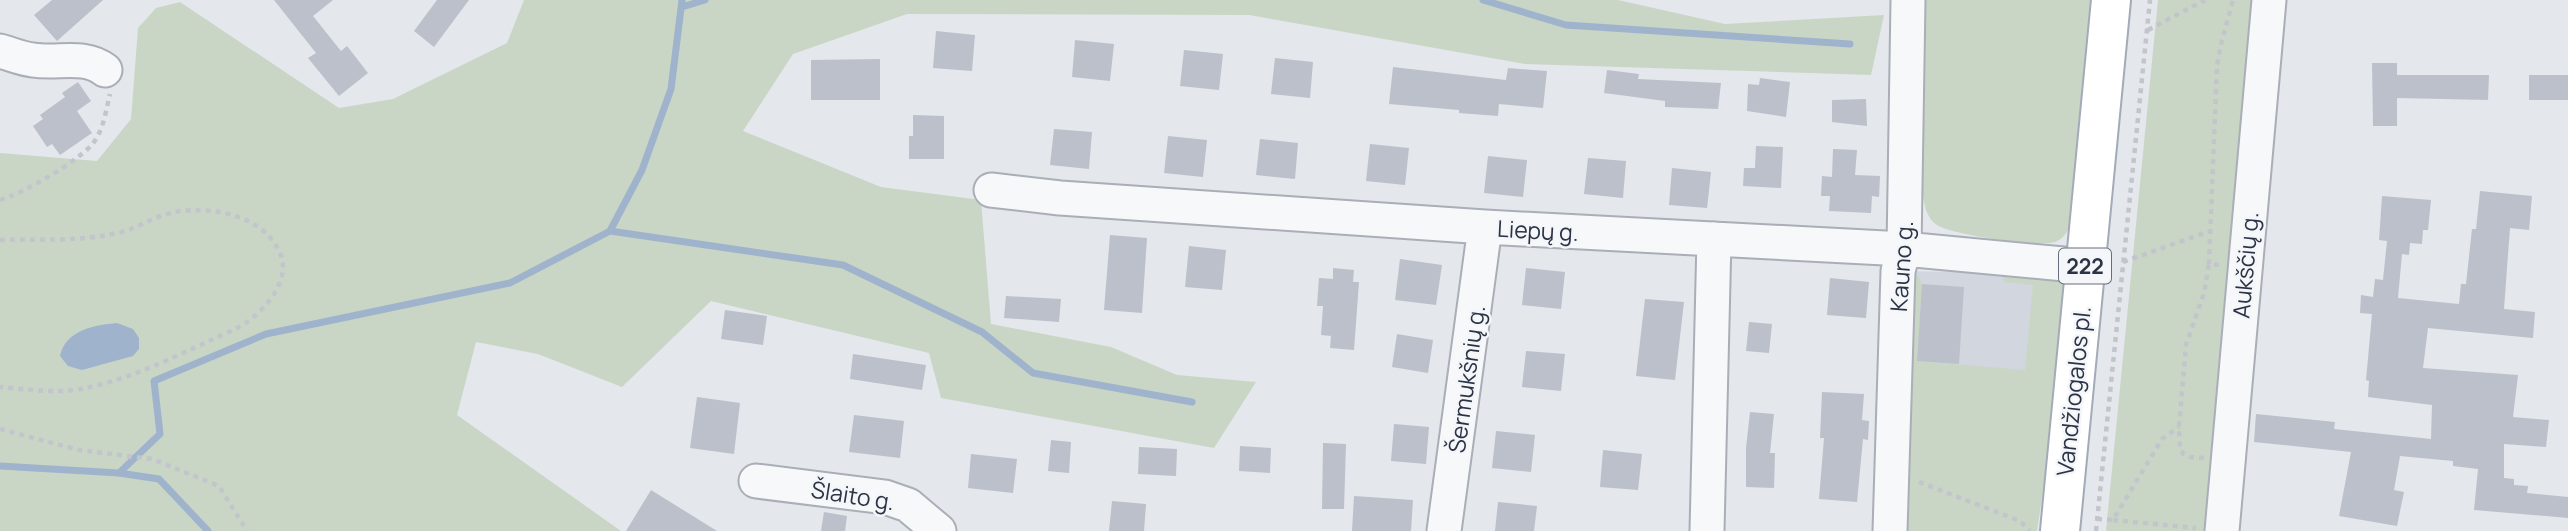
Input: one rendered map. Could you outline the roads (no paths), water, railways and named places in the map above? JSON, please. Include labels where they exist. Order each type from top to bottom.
[{"type":"main road","name":"Vandžiogalos pl.","points":[[2060,531],[2111,0]]},
{"type":"street","name":"Kauno g.","points":[[1890,531],[1898,271],[1904,249],[1908,0]]},
{"type":"street","name":"Aukščių g.","points":[[2214,530],[2228,460],[2269,0]]},
{"type":"street","points":[[0,51],[32,61],[96,63],[105,70]]},
{"type":"street","name":"Liepų g.","points":[[990,190],[1074,199],[1485,227],[1904,249],[2085,266]]},
{"type":"street","name":"Šermukšnių g.","points":[[1444,531],[1485,227]]},
{"type":"street","points":[[1707,531],[1714,239]]},
{"type":"street","name":"Šlaito g.","points":[[756,481],[885,497],[908,505],[939,531]]},
{"type":"water","points":[[117,323],[133,329],[139,338],[139,349],[133,356],[82,370],[68,366],[60,356],[68,340],[82,330]]},
{"type":"waterway","points":[[119,473],[160,434],[154,381],[266,334],[510,283],[610,231],[642,170],[671,89],[682,0]]},
{"type":"waterway","points":[[682,7],[705,0]]},
{"type":"waterway","points":[[1483,0],[1566,25],[1850,44]]},
{"type":"waterway","points":[[610,231],[843,265],[982,332],[1033,373],[1192,402]]},
{"type":"waterway","points":[[0,466],[119,473],[159,479],[208,531]]}]
